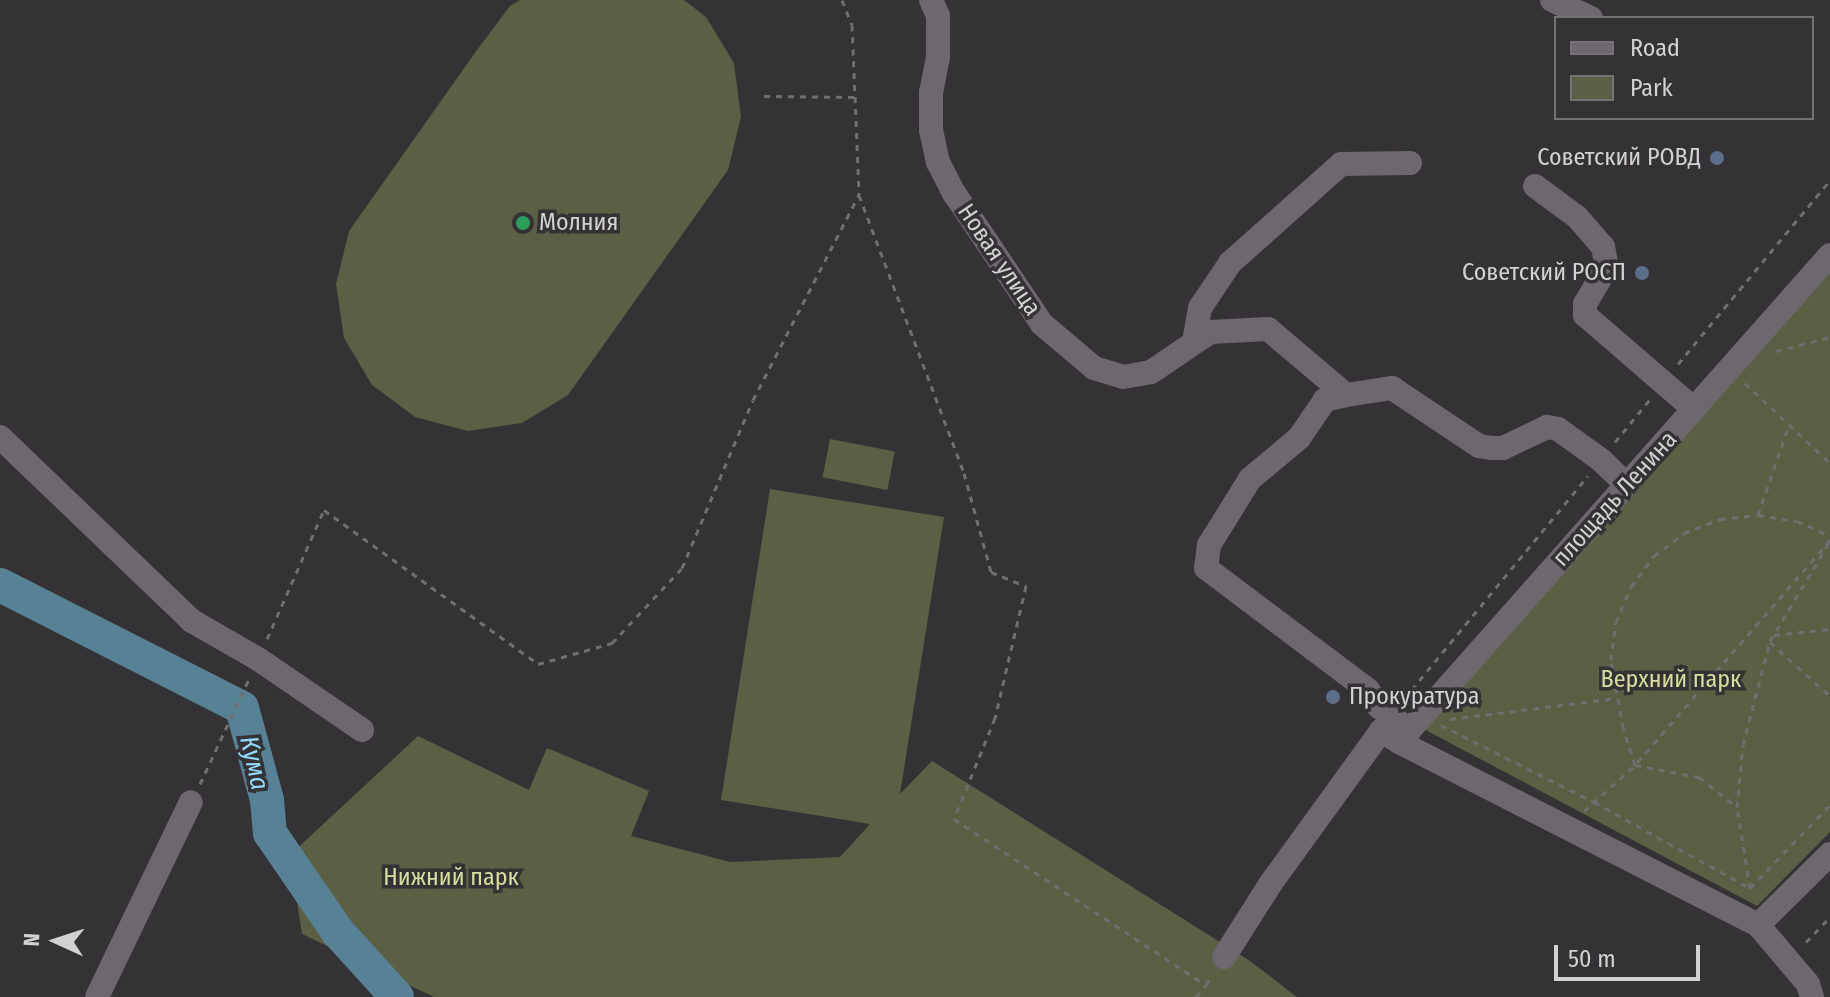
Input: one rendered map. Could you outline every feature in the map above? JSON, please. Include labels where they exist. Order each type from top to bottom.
[{"type":"street","name":"Новая улица","points":[[931,0],[938,16],[938,57],[931,92],[931,130],[938,162],[954,193],[1042,324],[1094,368],[1123,377],[1151,372],[1210,332],[1268,329],[1346,395]]},
{"type":"street","points":[[1552,0],[1587,16]]},
{"type":"street","points":[[1194,342],[1200,308],[1230,263],[1341,164],[1410,163]]},
{"type":"street","points":[[1535,186],[1577,217],[1603,247],[1607,267],[1585,304],[1585,315],[1694,409]]},
{"type":"street","name":"площадь Ленина","points":[[1404,736],[1830,255]]},
{"type":"street","points":[[1404,736],[1368,690],[1206,568],[1209,545],[1250,479],[1299,438],[1325,400],[1392,388],[1479,446],[1503,448],[1547,427],[1558,429],[1601,460],[1627,485]]},
{"type":"street","points":[[0,437],[192,621],[258,659],[362,730]]},
{"type":"street","points":[[1224,957],[1271,883],[1381,731],[1404,736],[1567,827],[1758,925],[1808,984],[1812,997]]},
{"type":"street","points":[[97,997],[191,802]]},
{"type":"street","points":[[1758,925],[1830,854]]},
{"type":"path","points":[[842,0],[852,25],[859,195],[964,473],[991,572],[1026,586],[995,718],[954,819],[1206,985]]},
{"type":"path","points":[[764,96],[857,97]]},
{"type":"path","points":[[191,802],[248,683],[324,510],[538,664],[612,643],[682,568],[753,400],[859,195]]},
{"type":"path","points":[[1770,353],[1830,337]]},
{"type":"path","points":[[1738,376],[1830,463]]},
{"type":"path","points":[[1758,515],[1789,425]]},
{"type":"path","points":[[1635,765],[1617,698],[1611,660],[1616,622],[1631,587],[1654,556],[1696,528],[1720,519],[1758,515],[1797,521],[1830,539]]},
{"type":"path","points":[[1750,888],[1737,807],[1743,745],[1770,641],[1830,539]]},
{"type":"path","points":[[1567,827],[1635,765],[1830,539]]},
{"type":"path","points":[[1774,635],[1830,629]]},
{"type":"path","points":[[1770,641],[1830,696]]},
{"type":"path","points":[[1617,698],[1432,721],[1594,802],[1750,888]]},
{"type":"path","points":[[1635,765],[1699,777],[1737,807]]},
{"type":"path","points":[[1750,888],[1830,805]]},
{"type":"path","points":[[1806,942],[1830,917]]},
{"type":"path","points":[[1196,997],[1224,957]]},
{"type":"green space","name":"Молния","points":[[520,0],[684,0],[706,17],[734,63],[741,117],[728,170],[568,395],[522,423],[468,431],[415,417],[372,385],[344,338],[336,284],[349,231],[477,50],[510,6]]},
{"type":"green space","name":"Верхний парк","points":[[1830,260],[1830,832],[1757,906],[1418,726]]},
{"type":"green space","points":[[830,439],[895,452],[887,490],[823,477]]},
{"type":"green space","name":"Нижний парк","points":[[770,489],[944,517],[900,794],[932,761],[1250,961],[1297,997],[434,997],[302,934],[290,855],[418,736],[529,790],[547,748],[649,791],[631,836],[730,862],[840,857],[870,824],[721,800]]},
{"type":"waterway","name":"Кума","points":[[0,585],[242,708],[267,800],[270,833],[337,931],[397,997]]},
{"type":"place","name":"Советский РОВД","points":[[1717,158]]},
{"type":"place","name":"Молния","points":[[523,223]]},
{"type":"place","name":"Советский РОСП","points":[[1642,273]]},
{"type":"place","name":"Прокуратура","points":[[1333,697]]}]
